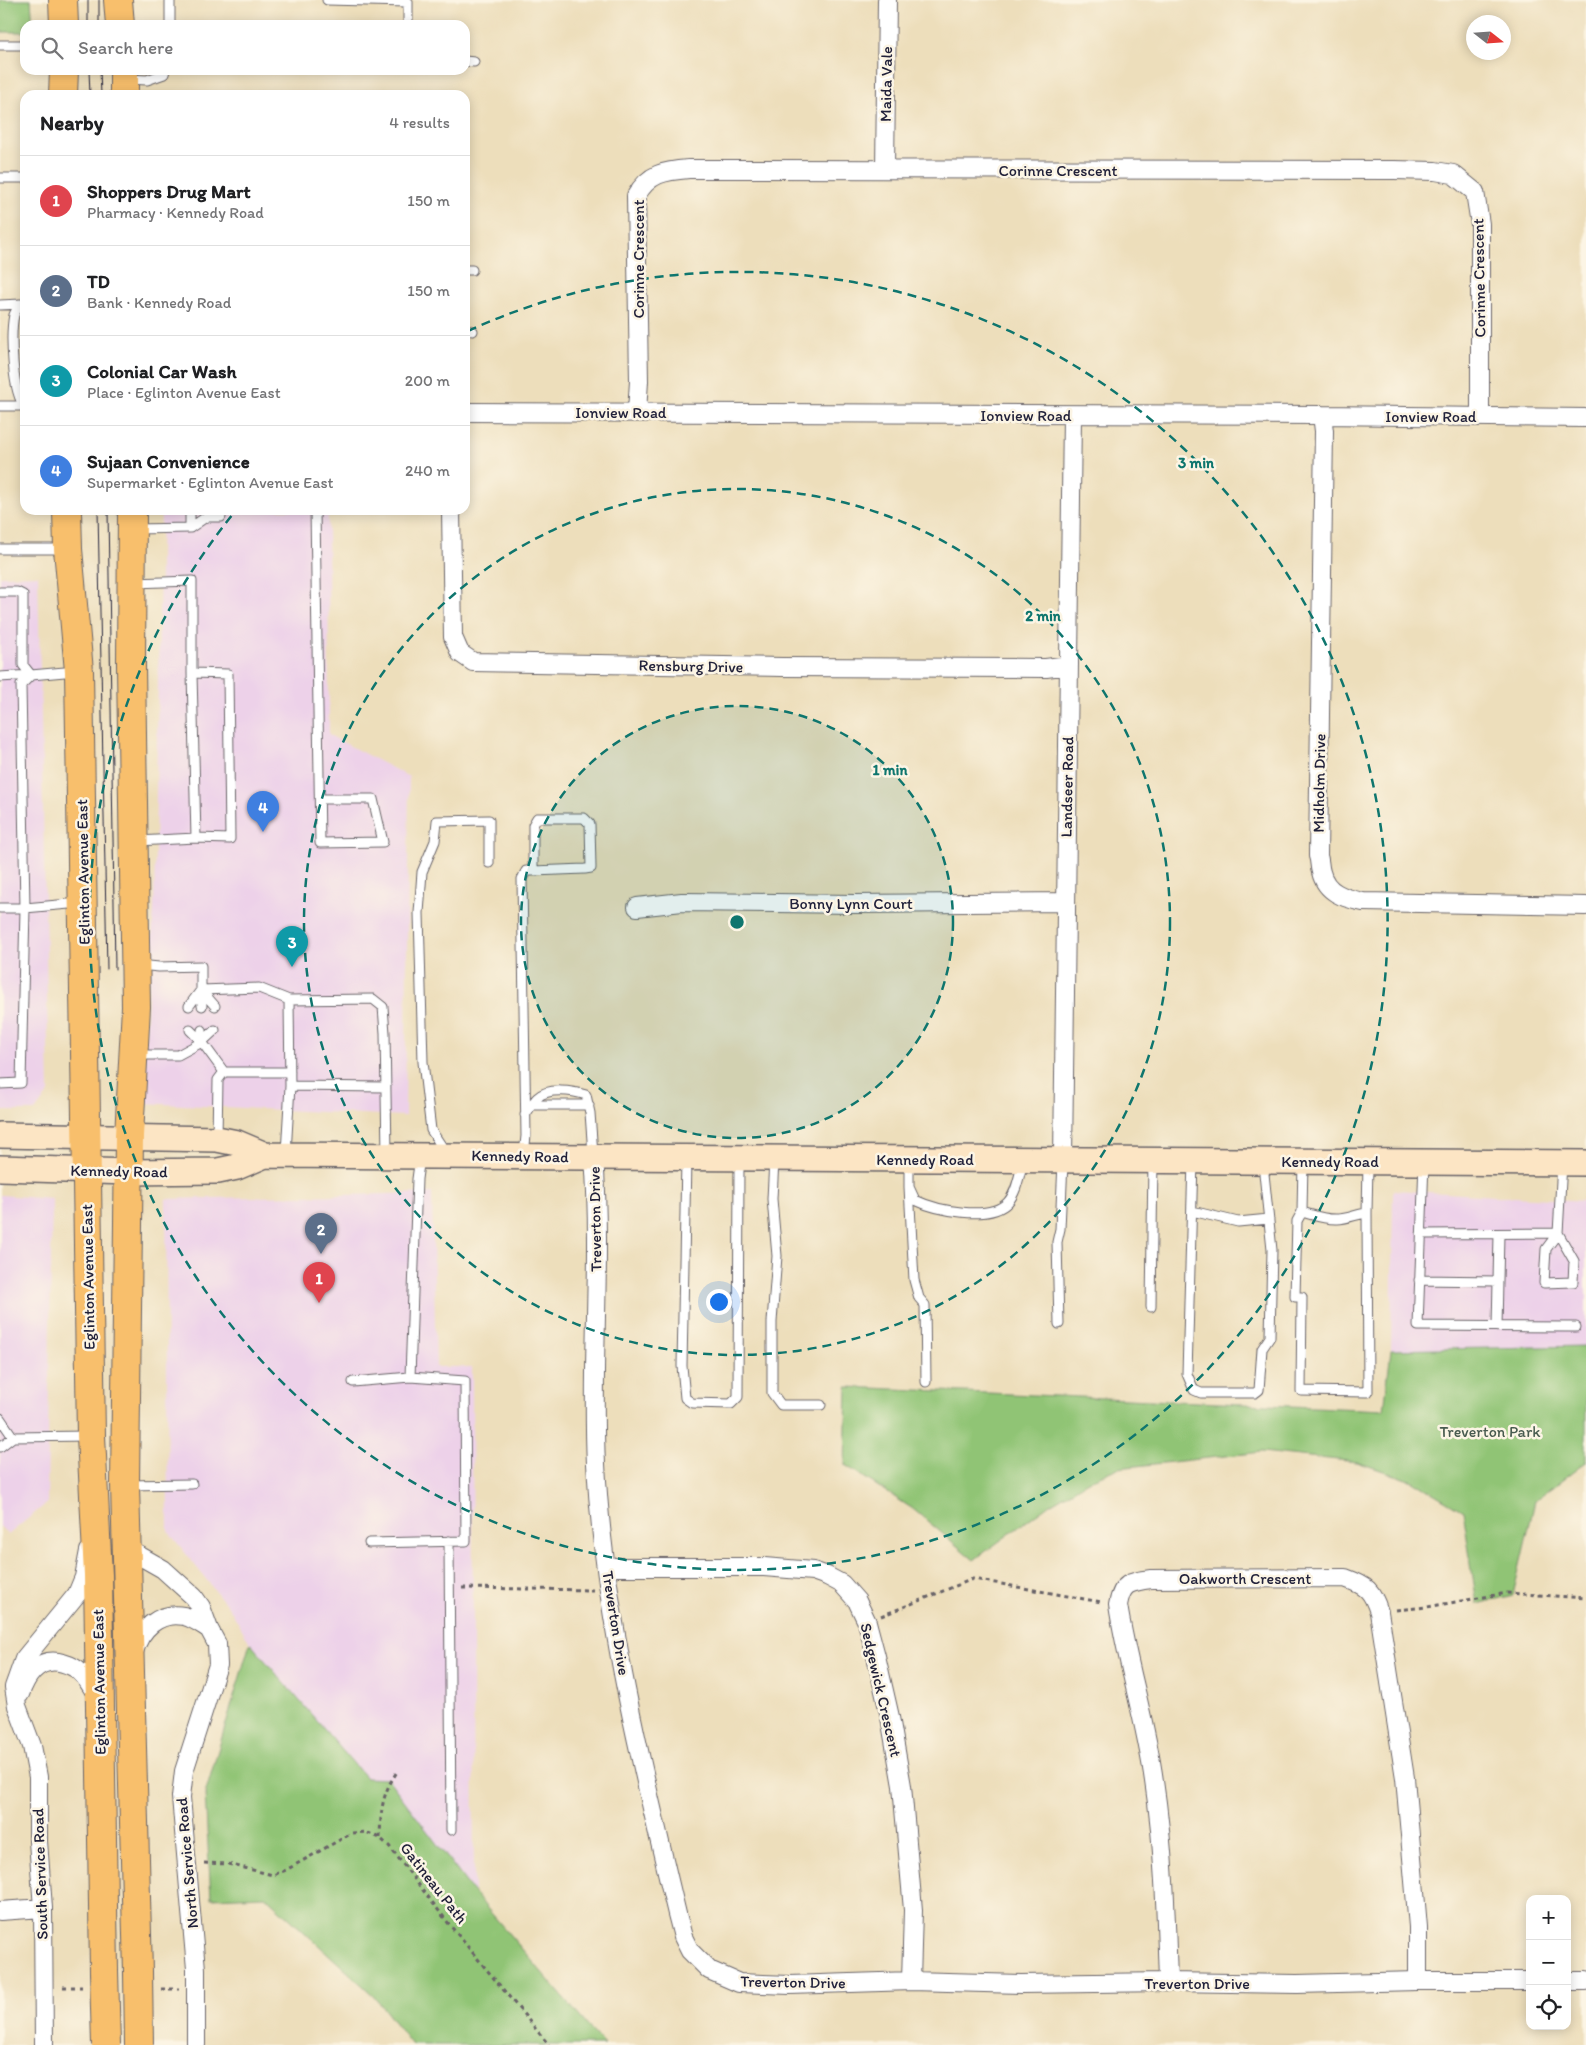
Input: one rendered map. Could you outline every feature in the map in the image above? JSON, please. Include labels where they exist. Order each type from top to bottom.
[{"type":"main road","points":[[63,0],[64,20]]},
{"type":"main road","points":[[118,0],[120,20]]},
{"type":"main road","points":[[63,90],[64,75]]},
{"type":"main road","name":"Eglinton Avenue East","points":[[67,515],[68,549],[79,671],[90,1436],[98,1576],[106,2045]]},
{"type":"main road","name":"Eglinton Avenue East","points":[[132,520],[131,583],[136,965],[129,1136],[125,1485],[140,2045]]},
{"type":"main road","name":"Kennedy Road","points":[[0,1136],[129,1136],[216,1139],[237,1143],[276,1155],[1586,1163]]},
{"type":"main road","name":"Kennedy Road","points":[[0,1168],[129,1172],[218,1171],[276,1155]]},
{"type":"street","name":"Maida Vale","points":[[885,169],[887,0]]},
{"type":"street","name":"Corinne Crescent","points":[[637,412],[639,381],[636,196],[642,185],[650,178],[672,170],[1434,171],[1453,174],[1475,192],[1480,224],[1480,416]]},
{"type":"street","name":"Ionview Road","points":[[470,412],[1322,415],[1586,418]]},
{"type":"street","name":"Landseer Road","points":[[1064,1159],[1072,415]]},
{"type":"street","name":"Midholm Drive","points":[[1322,415],[1324,431],[1318,856],[1322,878],[1332,892],[1345,898],[1363,902],[1586,906]]},
{"type":"street","name":"Rensburg Drive","points":[[451,515],[452,637],[460,653],[473,662],[801,667],[1046,668],[1069,665]]},
{"type":"street","name":"Bonny Lynn Court","points":[[637,907],[682,902],[854,904],[1066,902]]},
{"type":"street","name":"Treverton Drive","points":[[594,1157],[597,1193],[594,1357],[596,1466],[608,1589],[619,1650],[668,1877],[683,1937],[690,1951],[709,1970],[739,1983],[790,1985],[911,1981],[1021,1984],[1168,1982],[1297,1984],[1526,1981]]},
{"type":"street","name":"South Service Road","points":[[44,2045],[43,1908],[38,1841],[38,1778],[32,1746],[17,1706],[14,1687],[24,1659],[77,1594],[88,1562],[93,1508]]},
{"type":"street","name":"North Service Road","points":[[126,1548],[163,1570],[194,1597],[203,1611],[209,1629],[218,1644],[218,1665],[184,1771],[181,1797],[196,1969],[196,2045]]},
{"type":"street","name":"Sedgewick Crescent","points":[[606,1567],[764,1567],[813,1571],[842,1584],[857,1601],[867,1622],[890,1717],[902,1786],[913,1910],[911,1981]]},
{"type":"street","name":"Oakworth Crescent","points":[[1118,1605],[1121,1591],[1131,1582],[1150,1579],[1345,1578],[1364,1585],[1374,1596],[1379,1612],[1406,1778],[1418,1927],[1418,1981]]},
{"type":"street","points":[[1118,1605],[1154,1781],[1166,1901],[1168,1982]]},
{"type":"street","points":[[130,1667],[136,1645],[145,1628],[163,1618],[174,1615],[185,1616],[209,1629]]},
{"type":"street","points":[[17,1706],[25,1681],[31,1672],[39,1665],[54,1660],[73,1666],[81,1672],[100,1701]]},
{"type":"street","points":[[0,1911],[43,1908]]},
{"type":"street","points":[[1571,1981],[1586,1981]]},
{"type":"lane","points":[[170,0],[170,20]]},
{"type":"lane","points":[[327,0],[409,1],[408,20]]},
{"type":"lane","points":[[0,45],[20,44]]},
{"type":"lane","points":[[124,81],[147,80],[161,75]]},
{"type":"lane","points":[[0,178],[20,178]]},
{"type":"lane","points":[[0,305],[20,304]]},
{"type":"lane","points":[[20,304],[14,316],[12,350],[16,391],[20,398]]},
{"type":"lane","points":[[0,406],[20,406]]},
{"type":"lane","points":[[190,515],[190,528]]},
{"type":"lane","points":[[132,520],[190,528],[205,515]]},
{"type":"lane","points":[[315,515],[320,843],[383,842],[373,799],[320,799]]},
{"type":"lane","points":[[0,549],[68,549]]},
{"type":"lane","points":[[131,583],[192,581],[196,838]]},
{"type":"lane","points":[[0,592],[17,592],[23,595],[23,665],[31,675]]},
{"type":"lane","points":[[0,677],[79,671]]},
{"type":"lane","points":[[134,841],[196,838],[230,839],[228,674],[192,673]]},
{"type":"lane","points":[[0,1084],[21,1083],[25,908],[21,685],[31,675]]},
{"type":"lane","points":[[524,1157],[522,879],[526,871],[533,871],[591,868],[590,824],[584,818],[537,818],[533,825],[533,871]]},
{"type":"lane","points":[[448,1155],[431,1130],[423,1062],[419,913],[422,872],[435,841],[436,821],[489,820],[489,863]]},
{"type":"lane","points":[[0,908],[25,908],[83,903]]},
{"type":"lane","points":[[136,965],[159,967],[201,966],[202,1006]]},
{"type":"lane","points":[[201,990],[259,988],[289,1000],[373,999],[383,1007],[387,1155]]},
{"type":"lane","points":[[189,1006],[201,990]]},
{"type":"lane","points":[[201,990],[215,1006]]},
{"type":"lane","points":[[276,1155],[290,1086],[289,1000]]},
{"type":"lane","points":[[190,1030],[202,1042],[224,1072]]},
{"type":"lane","points":[[202,1030],[202,1042]]},
{"type":"lane","points":[[133,1055],[178,1055],[202,1042],[215,1030]]},
{"type":"lane","points":[[224,1072],[290,1072]]},
{"type":"lane","points":[[216,1139],[218,1080],[224,1072]]},
{"type":"lane","points":[[290,1086],[386,1087]]},
{"type":"lane","points":[[525,1115],[537,1098],[545,1092],[574,1091],[586,1095],[589,1105],[594,1157]]},
{"type":"lane","points":[[532,1105],[589,1105]]},
{"type":"lane","points":[[410,1377],[417,1179],[421,1155]]},
{"type":"lane","points":[[686,1157],[682,1366],[684,1398],[692,1403],[732,1404],[738,1398],[739,1157]]},
{"type":"lane","points":[[774,1158],[772,1199],[777,1256],[772,1322],[772,1393],[781,1405],[821,1405]]},
{"type":"lane","points":[[909,1159],[914,1280],[919,1298],[925,1305],[926,1382]]},
{"type":"lane","points":[[1059,1324],[1057,1242],[1060,1229],[1064,1159]]},
{"type":"lane","points":[[909,1187],[915,1200],[925,1205],[953,1212],[976,1213],[996,1209],[1008,1202],[1016,1186],[1023,1160]]},
{"type":"lane","points":[[1151,1307],[1153,1160]]},
{"type":"lane","points":[[1193,1161],[1188,1282],[1187,1374],[1194,1390],[1201,1393],[1255,1393],[1259,1390],[1262,1349],[1270,1337],[1272,1250],[1263,1161]]},
{"type":"lane","points":[[1303,1161],[1302,1212],[1297,1221],[1294,1297],[1302,1297],[1301,1391],[1368,1392],[1368,1162]]},
{"type":"lane","points":[[1424,1162],[1418,1326],[1576,1327]]},
{"type":"lane","points":[[1558,1234],[1546,1249],[1544,1283],[1573,1282],[1574,1260],[1558,1234],[1562,1163]]},
{"type":"lane","points":[[1192,1211],[1238,1222],[1269,1219]]},
{"type":"lane","points":[[1302,1212],[1322,1218],[1340,1219],[1367,1213]]},
{"type":"lane","points":[[1421,1234],[1558,1234]]},
{"type":"lane","points":[[1497,1327],[1499,1234]]},
{"type":"lane","points":[[1419,1280],[1498,1281]]},
{"type":"lane","points":[[353,1382],[410,1377],[465,1381],[466,1541],[368,1543]]},
{"type":"lane","points":[[0,1418],[13,1437]]},
{"type":"lane","points":[[0,1447],[13,1437],[90,1436]]},
{"type":"lane","points":[[125,1485],[192,1484]]},
{"type":"lane","points":[[449,1541],[451,1830]]},
{"type":"path","points":[[867,1622],[973,1579],[1118,1605]]},
{"type":"path","points":[[449,1588],[505,1590],[608,1589]]},
{"type":"path","points":[[1379,1612],[1427,1607],[1507,1593],[1586,1598]]},
{"type":"path","points":[[380,1838],[381,1807],[388,1786],[397,1772]]},
{"type":"path","name":"Gatineau Path","points":[[203,1863],[228,1864],[273,1874],[286,1870],[352,1833],[366,1832],[380,1838],[389,1846],[449,1924],[549,2045]]},
{"type":"shaded area","points":[[161,515],[328,515],[329,735],[409,777],[405,1116],[141,1103],[154,909]]},
{"type":"shaded area","points":[[38,575],[49,1092],[35,1111],[0,1111],[0,576]]},
{"type":"shaded area","points":[[1393,1190],[1586,1201],[1586,1346],[1391,1350]]},
{"type":"shaded area","points":[[432,1193],[436,1367],[472,1367],[474,1893],[388,1779],[366,1778],[250,1643],[232,1612],[168,1531],[166,1199]]},
{"type":"shaded area","points":[[0,1195],[52,1199],[47,1503],[8,1535],[0,1526]]},
{"type":"green space","points":[[0,0],[31,0],[33,20],[20,20],[20,32],[0,32]]},
{"type":"green space","name":"Treverton Park","points":[[1586,1346],[1586,1462],[1535,1501],[1513,1595],[1477,1604],[1463,1511],[1413,1481],[1357,1462],[1262,1452],[1118,1468],[1088,1481],[1050,1504],[974,1560],[913,1509],[845,1465],[847,1387],[1384,1410],[1391,1350]]},
{"type":"green space","points":[[250,1643],[366,1778],[388,1779],[474,1893],[604,2045],[412,2045],[374,1996],[265,1896],[211,1898],[205,1794]]},
{"type":"tram line","points":[[88,0],[88,20]]},
{"type":"tram line","points":[[99,0],[99,20]]},
{"type":"tram line","points":[[89,75],[90,90]]},
{"type":"tram line","points":[[100,75],[101,90]]},
{"type":"tram line","points":[[98,515],[107,969]]},
{"type":"tram line","points":[[108,515],[115,969]]},
{"type":"place","name":"Sujaan Convenience","points":[[263,832]]},
{"type":"place","name":"Colonial Car Wash","points":[[292,967]]},
{"type":"place","name":"TD","points":[[321,1254]]},
{"type":"place","name":"Shoppers Drug Mart","points":[[319,1303]]}]
